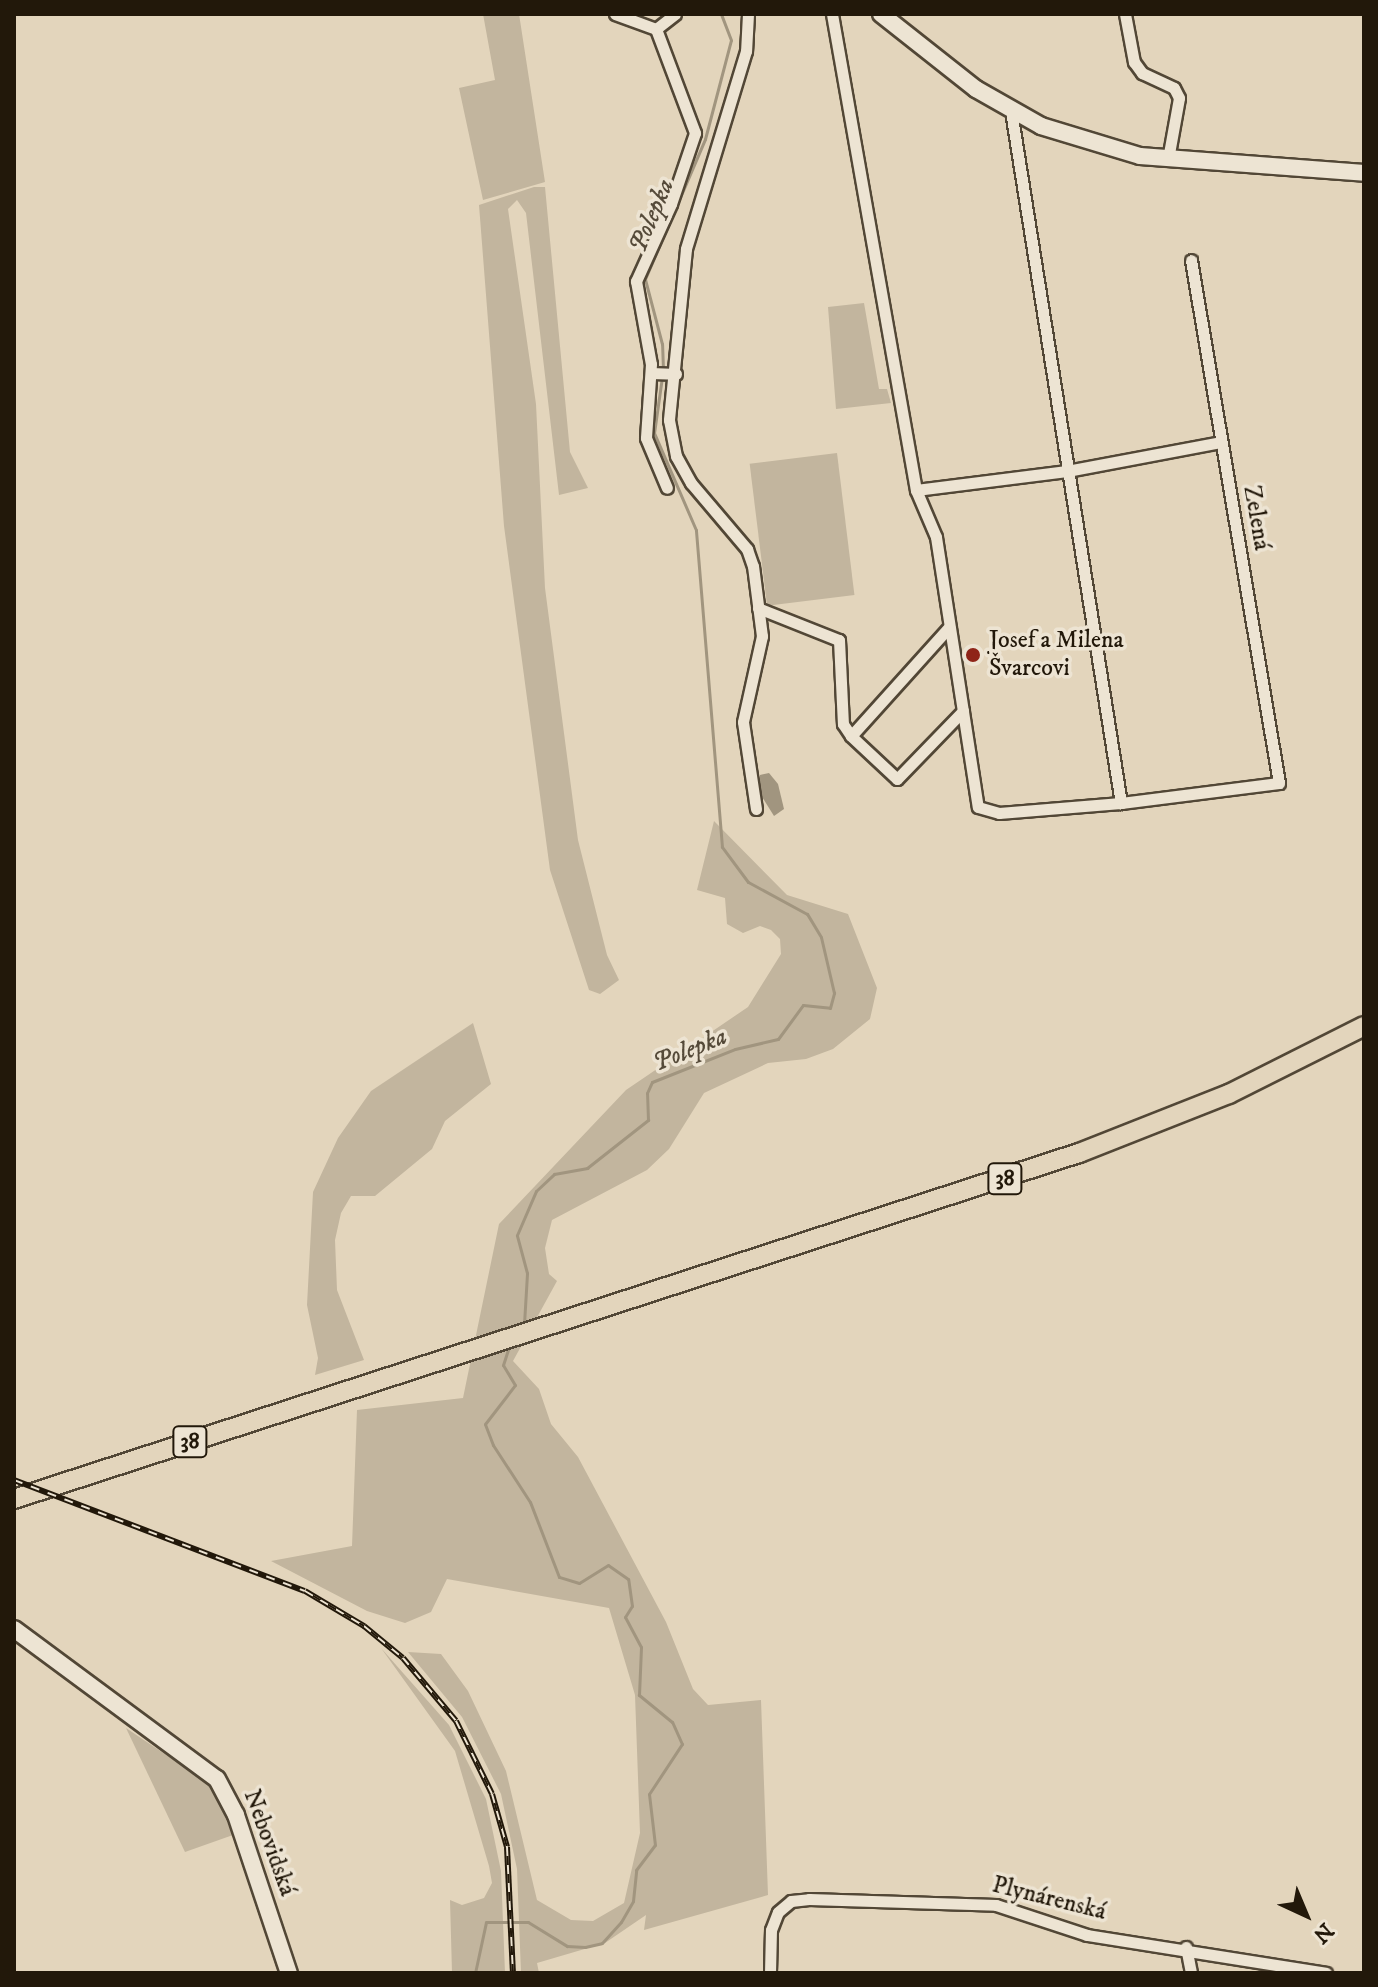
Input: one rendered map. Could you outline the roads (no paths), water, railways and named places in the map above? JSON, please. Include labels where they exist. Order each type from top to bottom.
[{"type":"main road","name":"38","points":[[14,1499],[1134,1133],[1269,1075],[1364,1026]]},
{"type":"street","points":[[615,14],[656,29],[695,133],[671,204],[636,276],[663,373],[676,456],[707,504],[747,549],[762,636],[743,722],[756,809]]},
{"type":"street","points":[[656,29],[675,14]]},
{"type":"street","points":[[667,488],[645,431],[663,373],[689,236],[746,51],[748,14]]},
{"type":"street","points":[[832,14],[916,490],[936,537],[978,807],[999,813],[1121,803],[1011,111]]},
{"type":"street","points":[[1125,14],[1134,62],[1142,73],[1174,88],[1179,98],[1168,159]]},
{"type":"street","points":[[890,17],[1011,111],[1140,156],[1364,173]]},
{"type":"street","name":"Zelená","points":[[1121,803],[1279,783],[1191,260]]},
{"type":"street","points":[[916,490],[1067,471],[1220,442]]},
{"type":"street","points":[[758,608],[839,640],[843,724],[851,736],[897,779],[963,711]]},
{"type":"street","points":[[851,736],[949,627]]},
{"type":"street","name":"Nebovidská","points":[[14,1629],[179,1746],[217,1779],[228,1795],[289,1973]]},
{"type":"street","name":"Plynárenská","points":[[770,1973],[773,1920],[783,1906],[800,1900],[996,1905],[1087,1935],[1186,1947],[1326,1973]]},
{"type":"street","points":[[1186,1947],[1191,1973]]},
{"type":"waterway","name":"Polepka","points":[[663,370],[662,344],[645,279],[705,139],[731,40],[721,14]]},
{"type":"waterway","name":"Polepka","points":[[524,1324],[527,1273],[517,1235],[536,1191],[554,1174],[587,1168],[648,1120],[647,1093],[652,1082],[735,1049],[778,1039],[803,1005],[830,1008],[834,993],[821,937],[807,914],[748,882],[722,847],[696,530],[654,433],[662,377]]},
{"type":"waterway","name":"Polepka","points":[[475,1973],[486,1922],[528,1922],[567,1946],[585,1947],[602,1943],[621,1922],[633,1901],[636,1870],[655,1845],[649,1794],[682,1744],[672,1722],[639,1695],[641,1647],[625,1617],[632,1606],[628,1579],[608,1565],[579,1583],[559,1577],[530,1502],[493,1445],[485,1424],[515,1385],[503,1365],[509,1346]]},
{"type":"railway","points":[[14,1480],[305,1591],[364,1626],[403,1658],[456,1721],[492,1794],[507,1847],[513,1973]]},
{"type":"place","name":"Josef a Milena Švarcovi","points":[[973,655]]}]
